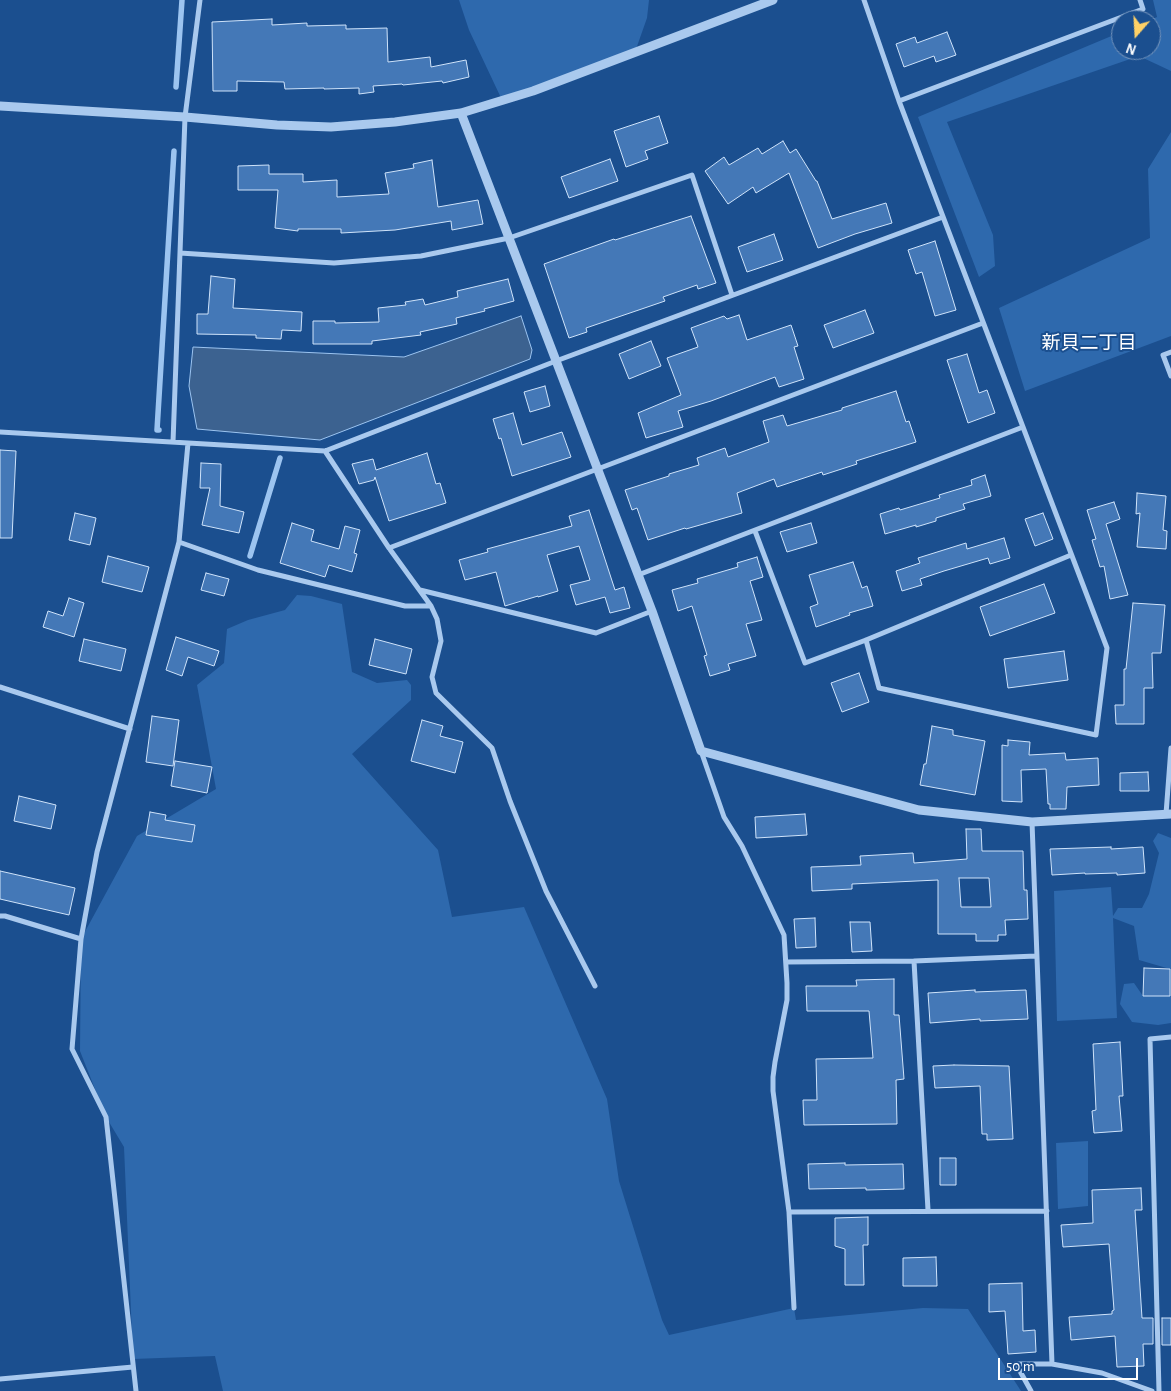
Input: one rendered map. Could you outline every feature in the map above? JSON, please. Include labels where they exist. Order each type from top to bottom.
[{"type":"street","points":[[174,442],[185,117],[200,0]]},
{"type":"street","points":[[0,106],[331,128],[461,113],[533,90],[773,0]]},
{"type":"street","points":[[864,0],[899,101],[1107,648],[1096,735],[879,688],[866,640]]},
{"type":"street","points":[[899,101],[1143,9],[1140,0]]},
{"type":"street","points":[[461,113],[652,611],[724,817],[742,846],[784,935],[787,1000],[773,1077],[773,1092],[789,1212],[794,1308]]},
{"type":"street","points":[[180,253],[334,262],[421,256],[509,238],[692,175],[732,295]]},
{"type":"street","points":[[0,432],[326,451],[556,360],[943,217]]},
{"type":"street","points":[[389,548],[983,323]]},
{"type":"street","points":[[1171,352],[1163,355],[1171,376]]},
{"type":"street","points":[[638,576],[1023,427]]},
{"type":"street","points":[[136,1391],[106,1117],[72,1049],[81,939],[97,852],[179,542],[188,443]]},
{"type":"street","points":[[326,451],[389,548],[431,606],[437,619],[441,640],[432,677],[436,693],[492,748],[510,801],[546,891],[595,986]]},
{"type":"street","points":[[755,531],[805,663],[866,640],[1071,554]]},
{"type":"street","points":[[179,542],[258,570],[405,606],[431,606]]},
{"type":"street","points":[[420,590],[596,633],[652,611]]},
{"type":"street","points":[[0,688],[130,729]]},
{"type":"street","points":[[701,751],[919,810],[1032,822],[1169,814],[1171,748]]},
{"type":"street","points":[[1032,822],[1052,1364]]},
{"type":"street","points":[[0,916],[81,939]]},
{"type":"street","points":[[786,962],[914,961],[1036,956]]},
{"type":"street","points":[[914,961],[928,1210]]},
{"type":"street","points":[[1159,1391],[1150,1039],[1171,1037]]},
{"type":"street","points":[[789,1212],[1047,1211]]},
{"type":"street","points":[[1031,1391],[1016,1364],[1052,1364],[1102,1373],[1152,1391]]},
{"type":"street","points":[[0,1379],[134,1367]]},
{"type":"shaded area","points":[[459,0],[649,0],[647,18],[635,52],[502,100],[469,30]]},
{"type":"shaded area","points":[[1153,0],[1171,0],[1171,71],[1148,60],[1161,60],[1161,10],[1155,10]]},
{"type":"shaded area","points":[[1111,36],[1111,60],[1127,60],[947,122],[993,235],[995,266],[979,277],[918,117]]},
{"type":"shaded area","points":[[1171,132],[1171,336],[1025,391],[999,308],[1150,238],[1148,169]]},
{"type":"shaded area","points":[[521,316],[532,350],[530,359],[320,440],[197,429],[189,386],[193,347],[404,357]]},
{"type":"shaded area","points":[[297,595],[311,596],[342,604],[352,672],[377,683],[407,680],[411,685],[411,700],[352,754],[438,850],[452,917],[524,907],[607,1099],[619,1181],[662,1320],[669,1335],[794,1308],[796,1320],[923,1308],[968,1309],[1021,1391],[223,1391],[215,1356],[133,1359],[124,1147],[106,1117],[80,1051],[81,939],[137,836],[216,789],[197,685],[224,663],[227,629],[248,620],[285,610]]},
{"type":"shaded area","points":[[1158,833],[1171,838],[1171,1023],[1158,1025],[1132,1022],[1120,1004],[1124,984],[1134,983],[1143,996],[1170,996],[1170,969],[1139,960],[1134,926],[1113,918],[1117,1018],[1057,1021],[1054,891],[1111,887],[1113,916],[1118,908],[1142,908],[1149,894],[1159,853],[1153,841]]},
{"type":"shaded area","points":[[1088,1141],[1088,1206],[1058,1209],[1056,1143]]},
{"type":"building","points":[[272,19],[272,25],[307,23],[307,26],[346,25],[346,29],[387,28],[388,62],[430,57],[431,67],[466,60],[469,77],[443,83],[442,81],[373,86],[374,92],[359,94],[359,88],[285,89],[284,82],[237,81],[237,91],[213,91],[212,22]]},
{"type":"building","points":[[947,32],[956,55],[936,62],[934,56],[904,67],[896,44],[915,37],[917,43]]},
{"type":"building","points":[[659,116],[668,143],[645,151],[648,159],[626,167],[614,131]]},
{"type":"building","points":[[783,141],[790,153],[796,149],[817,181],[832,219],[886,203],[892,223],[818,248],[789,173],[756,193],[753,187],[728,204],[705,171],[724,157],[729,165],[758,148],[762,154]]},
{"type":"building","points":[[610,159],[618,181],[569,198],[561,177]]},
{"type":"building","points":[[432,160],[438,207],[478,200],[483,224],[452,230],[451,221],[395,230],[341,233],[341,229],[298,229],[298,231],[275,228],[278,190],[238,190],[238,166],[269,165],[269,174],[303,174],[303,182],[337,180],[337,197],[389,194],[385,173],[414,168],[413,164]]},
{"type":"building","points":[[691,216],[716,283],[698,289],[697,285],[663,297],[665,301],[586,328],[587,332],[569,338],[544,264],[614,239]]},
{"type":"building","points":[[774,234],[783,260],[747,272],[738,247]]},
{"type":"building","points":[[935,241],[956,310],[935,316],[922,272],[916,274],[908,250]]},
{"type":"building","points":[[211,276],[235,279],[233,308],[302,312],[301,331],[282,330],[281,339],[256,338],[256,335],[197,334],[197,314],[208,314]]},
{"type":"building","points":[[508,279],[514,301],[456,318],[457,324],[420,332],[421,335],[372,341],[372,344],[313,344],[313,321],[335,321],[335,323],[379,322],[378,308],[406,305],[405,302],[423,299],[425,305],[458,297],[457,291]]},
{"type":"building","points":[[865,310],[874,333],[833,348],[824,325]]},
{"type":"building","points":[[739,315],[747,340],[791,325],[798,346],[794,347],[804,379],[779,387],[775,377],[678,411],[683,427],[646,438],[638,413],[681,395],[667,358],[698,347],[691,328],[724,316],[727,319]]},
{"type":"building","points":[[651,341],[661,366],[629,379],[619,354]]},
{"type":"building","points":[[967,354],[979,393],[987,390],[995,413],[968,423],[947,360]]},
{"type":"building","points":[[545,386],[550,406],[530,412],[524,392]]},
{"type":"building","points":[[896,391],[906,422],[909,421],[916,442],[856,461],[857,464],[823,475],[822,472],[777,487],[774,479],[737,493],[742,513],[648,540],[637,508],[632,510],[625,490],[699,465],[697,458],[725,448],[728,457],[769,442],[763,421],[783,415],[787,426],[842,410],[842,408]]},
{"type":"building","points":[[513,413],[522,445],[562,432],[571,457],[512,476],[501,438],[499,439],[493,419]]},
{"type":"building","points":[[0,450],[16,451],[12,538],[0,538]]},
{"type":"building","points":[[427,453],[436,484],[440,483],[446,503],[389,521],[375,477],[374,480],[359,484],[352,464],[373,459],[376,470]]},
{"type":"building","points":[[201,463],[221,464],[220,506],[244,512],[239,533],[202,525],[210,488],[200,488]]},
{"type":"building","points":[[985,475],[991,496],[963,504],[965,509],[936,518],[936,521],[885,534],[880,514],[940,498],[939,495],[972,485],[971,480]]},
{"type":"building","points":[[1137,493],[1166,496],[1163,530],[1167,531],[1166,549],[1137,547],[1140,513],[1136,514]]},
{"type":"building","points":[[1114,502],[1120,519],[1106,524],[1128,595],[1110,599],[1104,566],[1100,567],[1092,540],[1096,539],[1087,510]]},
{"type":"building","points":[[589,510],[615,590],[624,587],[630,608],[610,613],[605,597],[576,605],[570,585],[590,580],[579,546],[547,555],[558,591],[538,597],[505,606],[496,572],[465,580],[459,560],[488,552],[487,549],[572,526],[569,516]]},
{"type":"building","points":[[75,513],[96,518],[90,545],[69,540]]},
{"type":"building","points":[[1043,513],[1053,539],[1035,546],[1025,519]]},
{"type":"building","points":[[292,523],[314,530],[311,541],[339,549],[345,526],[360,530],[354,553],[357,554],[352,572],[329,565],[325,577],[280,563]]},
{"type":"building","points":[[811,523],[817,543],[787,552],[780,532]]},
{"type":"building","points":[[1004,538],[1010,558],[990,564],[988,558],[944,571],[920,579],[922,585],[902,591],[896,571],[920,563],[918,558],[966,543],[967,549]]},
{"type":"building","points":[[108,556],[149,567],[142,592],[102,582]]},
{"type":"building","points":[[757,557],[763,577],[750,581],[762,620],[746,624],[756,656],[728,664],[730,670],[710,676],[704,656],[707,655],[692,606],[678,611],[672,590],[698,583],[697,579],[738,567],[737,563]]},
{"type":"building","points":[[853,562],[862,588],[867,586],[873,606],[849,613],[850,615],[816,627],[810,607],[818,604],[809,575]]},
{"type":"building","points":[[206,573],[229,579],[224,596],[201,590]]},
{"type":"building","points":[[1044,584],[1055,613],[990,636],[980,607]]},
{"type":"building","points":[[69,598],[84,603],[74,637],[43,627],[48,611],[63,616]]},
{"type":"building","points":[[1133,603],[1165,605],[1161,653],[1152,653],[1153,688],[1144,688],[1144,724],[1116,724],[1115,705],[1124,705],[1124,669],[1126,669]]},
{"type":"building","points":[[176,637],[219,651],[214,666],[188,657],[182,676],[166,670]]},
{"type":"building","points":[[84,639],[126,649],[121,671],[79,661]]},
{"type":"building","points":[[375,639],[412,649],[406,674],[369,665]]},
{"type":"building","points":[[1064,651],[1068,680],[1008,688],[1004,659]]},
{"type":"building","points":[[859,673],[869,702],[842,712],[831,683]]},
{"type":"building","points":[[152,716],[179,720],[173,766],[146,762]]},
{"type":"building","points":[[422,720],[443,726],[440,736],[463,742],[455,773],[411,761]]},
{"type":"building","points":[[932,726],[953,730],[953,735],[985,741],[975,795],[920,785],[924,764],[926,764]]},
{"type":"building","points":[[1008,740],[1030,742],[1029,755],[1065,753],[1066,760],[1098,758],[1099,785],[1067,787],[1066,809],[1050,809],[1046,769],[1021,770],[1022,802],[1002,801],[1002,745],[1008,746]]},
{"type":"building","points":[[175,761],[212,767],[207,793],[171,786]]},
{"type":"building","points":[[1148,772],[1149,791],[1120,791],[1120,773]]},
{"type":"building","points":[[19,796],[56,805],[51,829],[14,821]]},
{"type":"building","points":[[150,812],[166,815],[165,820],[195,825],[192,842],[146,835]]},
{"type":"building","points":[[805,814],[807,835],[756,838],[755,817]]},
{"type":"building","points":[[966,829],[981,829],[982,851],[1023,851],[1024,890],[1027,890],[1028,919],[1005,920],[1006,935],[998,935],[998,941],[976,941],[976,934],[938,934],[938,880],[852,884],[852,889],[812,891],[811,867],[861,865],[860,856],[913,853],[914,863],[967,859]],"holes":[[[959,878],[989,878],[991,907],[961,907]]]},
{"type":"building","points":[[1111,847],[1111,849],[1143,847],[1145,873],[1052,875],[1050,849]]},
{"type":"building","points":[[0,871],[75,888],[69,915],[0,899]]},
{"type":"building","points":[[815,918],[816,947],[796,948],[794,919]]},
{"type":"building","points":[[850,922],[870,922],[872,951],[852,952]]},
{"type":"building","points":[[1144,968],[1170,969],[1170,996],[1143,996]]},
{"type":"building","points":[[894,979],[894,1015],[899,1015],[904,1079],[896,1080],[897,1124],[804,1125],[803,1100],[817,1100],[816,1059],[873,1058],[869,1011],[807,1011],[806,986],[857,986],[856,980]]},
{"type":"building","points":[[975,990],[975,992],[1026,990],[1028,1019],[980,1021],[980,1019],[930,1023],[928,993]]},
{"type":"building","points":[[1120,1042],[1123,1096],[1119,1096],[1122,1131],[1094,1133],[1092,1111],[1096,1110],[1093,1044]]},
{"type":"building","points":[[933,1066],[1009,1066],[1013,1139],[987,1140],[987,1134],[982,1134],[980,1086],[935,1088]]},
{"type":"building","points":[[940,1158],[956,1158],[956,1185],[940,1185]]},
{"type":"building","points":[[845,1163],[845,1165],[903,1164],[904,1189],[809,1189],[808,1164]]},
{"type":"building","points":[[1141,1188],[1142,1210],[1135,1210],[1142,1318],[1153,1318],[1153,1344],[1143,1344],[1144,1366],[1117,1367],[1115,1336],[1071,1340],[1069,1317],[1112,1314],[1114,1310],[1109,1244],[1063,1247],[1061,1225],[1093,1223],[1092,1190]]},
{"type":"building","points":[[868,1217],[868,1245],[863,1245],[864,1285],[845,1285],[845,1249],[835,1246],[835,1218]]},
{"type":"building","points":[[936,1257],[937,1286],[903,1286],[903,1258]]},
{"type":"building","points":[[1022,1283],[1023,1331],[1035,1330],[1036,1352],[1008,1354],[1005,1311],[989,1312],[989,1284]]},
{"type":"building","points":[[1162,1318],[1171,1318],[1171,1345],[1162,1345]]},
{"type":"waterway","points":[[176,87],[182,0]]},
{"type":"waterway","points":[[159,430],[157,430],[174,151]]},
{"type":"waterway","points":[[250,556],[280,458]]},
{"type":"district","name":"新貝二丁目","points":[[1089,343]]}]
